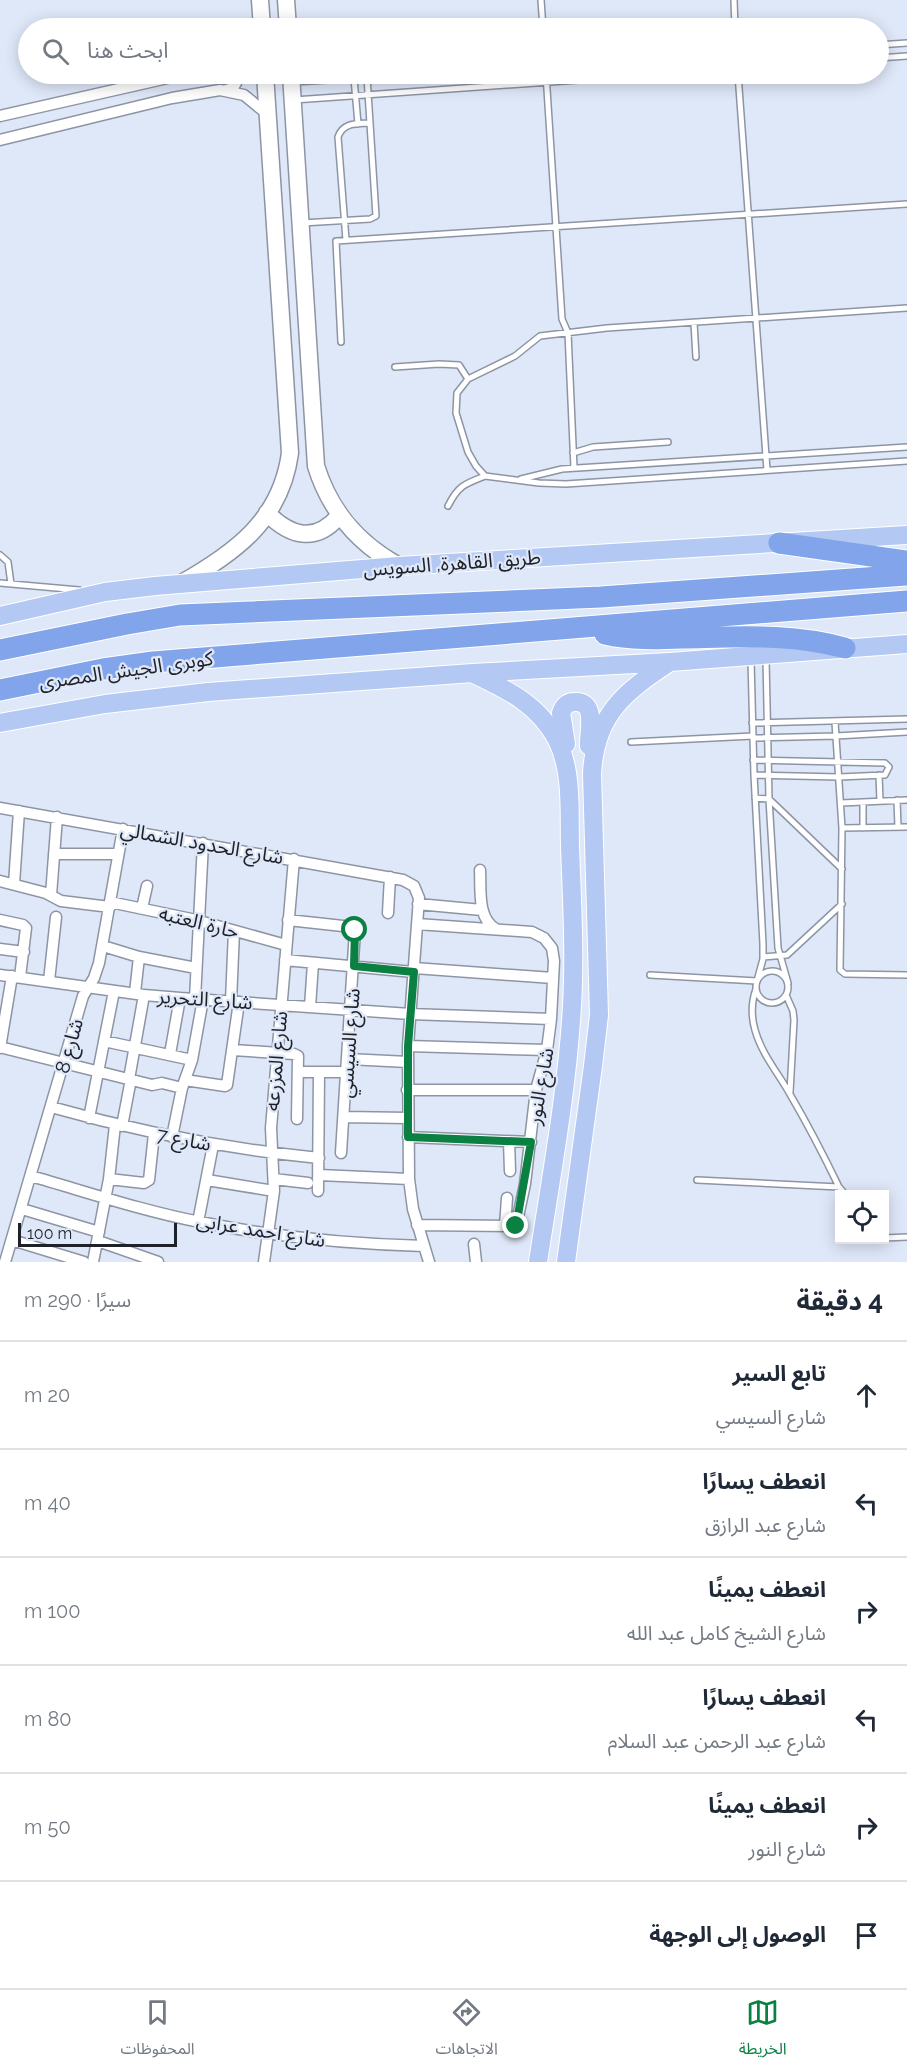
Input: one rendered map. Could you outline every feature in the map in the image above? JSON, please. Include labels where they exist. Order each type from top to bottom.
[{"type":"highway","points":[[779,543],[907,561]]},
{"type":"highway","name":"طريق القاهرة, السويس","points":[[234,613],[601,597],[907,575]]},
{"type":"highway","points":[[581,628],[808,607],[907,601]]},
{"type":"highway","name":"كوبرى الجيش المصرى","points":[[0,650],[154,619],[180,615],[234,613]]},
{"type":"highway","points":[[581,628],[609,635],[638,638],[795,638],[845,648]]},
{"type":"highway","name":"كوبرى الجيش المصرى","points":[[0,690],[123,666],[202,657],[252,655],[581,628]]},
{"type":"main road","name":"طريق القاهرة, السويس","points":[[0,616],[105,592],[180,584],[399,566],[907,535]]},
{"type":"main road","points":[[0,723],[53,712],[156,697],[907,644]]},
{"type":"main road","points":[[592,762],[597,740],[612,709],[636,684],[670,662]]},
{"type":"main road","points":[[473,673],[519,697],[538,712],[559,743],[566,766]]},
{"type":"main road","points":[[538,1262],[565,1086],[572,1008],[574,969],[567,748],[561,713],[565,706],[572,702],[580,703],[589,711],[588,742],[592,762],[598,1015],[594,1066],[566,1262]]},
{"type":"street","points":[[260,0],[261,18]]},
{"type":"street","points":[[286,0],[287,18]]},
{"type":"street","points":[[0,116],[140,84]]},
{"type":"street","points":[[0,140],[172,98],[226,90],[235,84]]},
{"type":"street","points":[[180,584],[227,556],[251,533],[267,513],[287,475],[290,453],[265,84]]},
{"type":"street","points":[[291,84],[316,466],[325,492],[339,516],[354,534],[399,566]]},
{"type":"street","points":[[226,90],[244,95],[266,113]]},
{"type":"street","points":[[267,513],[286,529],[305,534],[324,529],[339,516]]},
{"type":"street","name":"شارع الحدود الشمالي","points":[[0,808],[390,877],[414,886],[418,904]]},
{"type":"street","points":[[14,884],[19,811]]},
{"type":"street","points":[[51,895],[57,817]]},
{"type":"street","name":"شارع 8","points":[[5,1262],[83,996],[96,973],[103,946],[123,829]]},
{"type":"street","points":[[172,1137],[192,1060],[199,999],[196,968],[203,843]]},
{"type":"street","points":[[54,854],[118,854]]},
{"type":"street","name":"شارع المزرعه","points":[[264,1262],[270,1234],[274,1185],[271,1128],[294,859]]},
{"type":"street","points":[[480,870],[482,910],[486,921],[496,929]]},
{"type":"street","points":[[388,913],[390,877]]},
{"type":"street","points":[[0,881],[0,886]]},
{"type":"street","name":"حارة العتبه","points":[[0,881],[51,895],[61,901],[142,908],[286,945]]},
{"type":"street","points":[[142,908],[147,886]]},
{"type":"street","points":[[429,1262],[417,1225],[409,1179],[408,1046],[418,904],[482,910]]},
{"type":"street","points":[[49,981],[56,917]]},
{"type":"street","points":[[0,920],[25,926],[27,931],[24,952],[0,1047],[152,1085],[162,1083],[227,1085],[233,1050],[234,931]]},
{"type":"street","name":"شارع السيسي","points":[[288,920],[354,928],[356,935],[341,1153]]},
{"type":"street","points":[[417,924],[496,929]]},
{"type":"street","name":"شارع النور","points":[[496,929],[532,932],[544,938],[552,948],[554,961],[547,1050],[536,1090],[531,1142],[517,1224],[509,1226]]},
{"type":"street","points":[[103,946],[139,957],[196,968]]},
{"type":"street","points":[[0,949],[24,952]]},
{"type":"street","points":[[93,1262],[130,1079],[139,994],[139,957]]},
{"type":"street","points":[[285,960],[553,978]]},
{"type":"street","points":[[310,1007],[313,963]]},
{"type":"street","name":"شارع التحرير","points":[[0,975],[180,998],[410,1014],[551,1019]]},
{"type":"street","points":[[89,1118],[114,991]]},
{"type":"street","points":[[170,1054],[180,998]]},
{"type":"street","points":[[104,1041],[192,1060]]},
{"type":"street","points":[[408,1046],[547,1050]]},
{"type":"street","points":[[233,1050],[296,1054],[298,1057],[297,1119]]},
{"type":"street","points":[[348,1059],[408,1062]]},
{"type":"street","points":[[298,1072],[347,1072]]},
{"type":"street","points":[[318,1191],[319,1072]]},
{"type":"street","points":[[407,1090],[536,1090]]},
{"type":"street","name":"شارع 7","points":[[51,1107],[154,1134],[272,1154],[319,1158]]},
{"type":"street","points":[[344,1116],[408,1118]]},
{"type":"street","points":[[109,1179],[144,1183],[148,1180],[154,1134]]},
{"type":"street","points":[[408,1137],[531,1142]]},
{"type":"street","points":[[509,1141],[510,1171]]},
{"type":"street","points":[[198,1222],[213,1145]]},
{"type":"street","points":[[319,1175],[409,1179]]},
{"type":"street","name":"شارع احمد عرابى","points":[[31,1176],[198,1222],[270,1234],[352,1243],[424,1246]]},
{"type":"street","points":[[207,1180],[274,1185],[308,1183]]},
{"type":"street","points":[[417,1225],[509,1226],[507,1198]]},
{"type":"street","points":[[22,1209],[99,1237],[158,1262]]},
{"type":"street","points":[[12,1240],[84,1262]]},
{"type":"street","points":[[474,1244],[476,1262]]},
{"type":"lane","points":[[542,0],[543,18]]},
{"type":"lane","points":[[734,0],[735,18]]},
{"type":"lane","points":[[889,44],[907,43]]},
{"type":"lane","points":[[889,57],[907,56]]},
{"type":"lane","points":[[355,84],[358,124]]},
{"type":"lane","points":[[300,224],[344,222],[370,219],[376,216],[367,84]]},
{"type":"lane","points":[[292,100],[517,84]]},
{"type":"lane","points":[[547,84],[562,319],[568,333],[574,468]]},
{"type":"lane","points":[[739,84],[767,470]]},
{"type":"lane","points":[[346,240],[338,137],[346,126],[370,123]]},
{"type":"lane","points":[[341,342],[336,241],[907,204]]},
{"type":"lane","points":[[485,476],[468,452],[456,413],[457,393],[468,379],[514,356],[540,336],[907,308]]},
{"type":"lane","points":[[694,323],[696,357]]},
{"type":"lane","points":[[395,367],[459,365],[468,379]]},
{"type":"lane","points":[[573,453],[594,447],[668,442]]},
{"type":"lane","points":[[516,480],[574,468],[907,447]]},
{"type":"lane","points":[[448,506],[455,492],[463,485],[485,476],[566,484],[907,461]]},
{"type":"lane","points":[[0,555],[8,562],[11,584]]},
{"type":"lane","points":[[0,583],[105,592]]},
{"type":"lane","points":[[758,655],[769,723],[769,799],[780,957],[788,982],[786,995],[794,1020],[790,1094]]},
{"type":"lane","points":[[758,655],[752,723],[762,957],[751,1007],[755,1031],[769,1062],[790,1094],[842,1190]]},
{"type":"lane","points":[[752,723],[907,719]]},
{"type":"lane","points":[[896,720],[897,732]]},
{"type":"lane","points":[[835,722],[843,869],[839,964],[842,973],[907,975]]},
{"type":"lane","points":[[632,742],[907,732]]},
{"type":"lane","points":[[753,760],[887,764],[888,772],[885,775],[839,777],[754,775]]},
{"type":"lane","points":[[879,775],[880,801]]},
{"type":"lane","points":[[755,798],[769,799],[843,869]]},
{"type":"lane","points":[[897,800],[898,827]]},
{"type":"lane","points":[[841,803],[907,800]]},
{"type":"lane","points":[[863,802],[863,828]]},
{"type":"lane","points":[[842,828],[907,827]]},
{"type":"lane","points":[[762,957],[780,957],[789,954],[842,904]]},
{"type":"lane","points":[[758,981],[761,975],[773,971],[780,973],[788,982]]},
{"type":"lane","points":[[650,975],[758,981]]},
{"type":"lane","points":[[756,989],[762,999],[772,1003],[778,1002],[786,995]]},
{"type":"lane","points":[[697,1180],[839,1187]]},
{"type":"lane","points":[[889,1238],[907,1237]]},
{"type":"route","points":[[355,930],[354,966],[414,972],[408,1046],[408,1137],[531,1142],[516,1226]]}]
